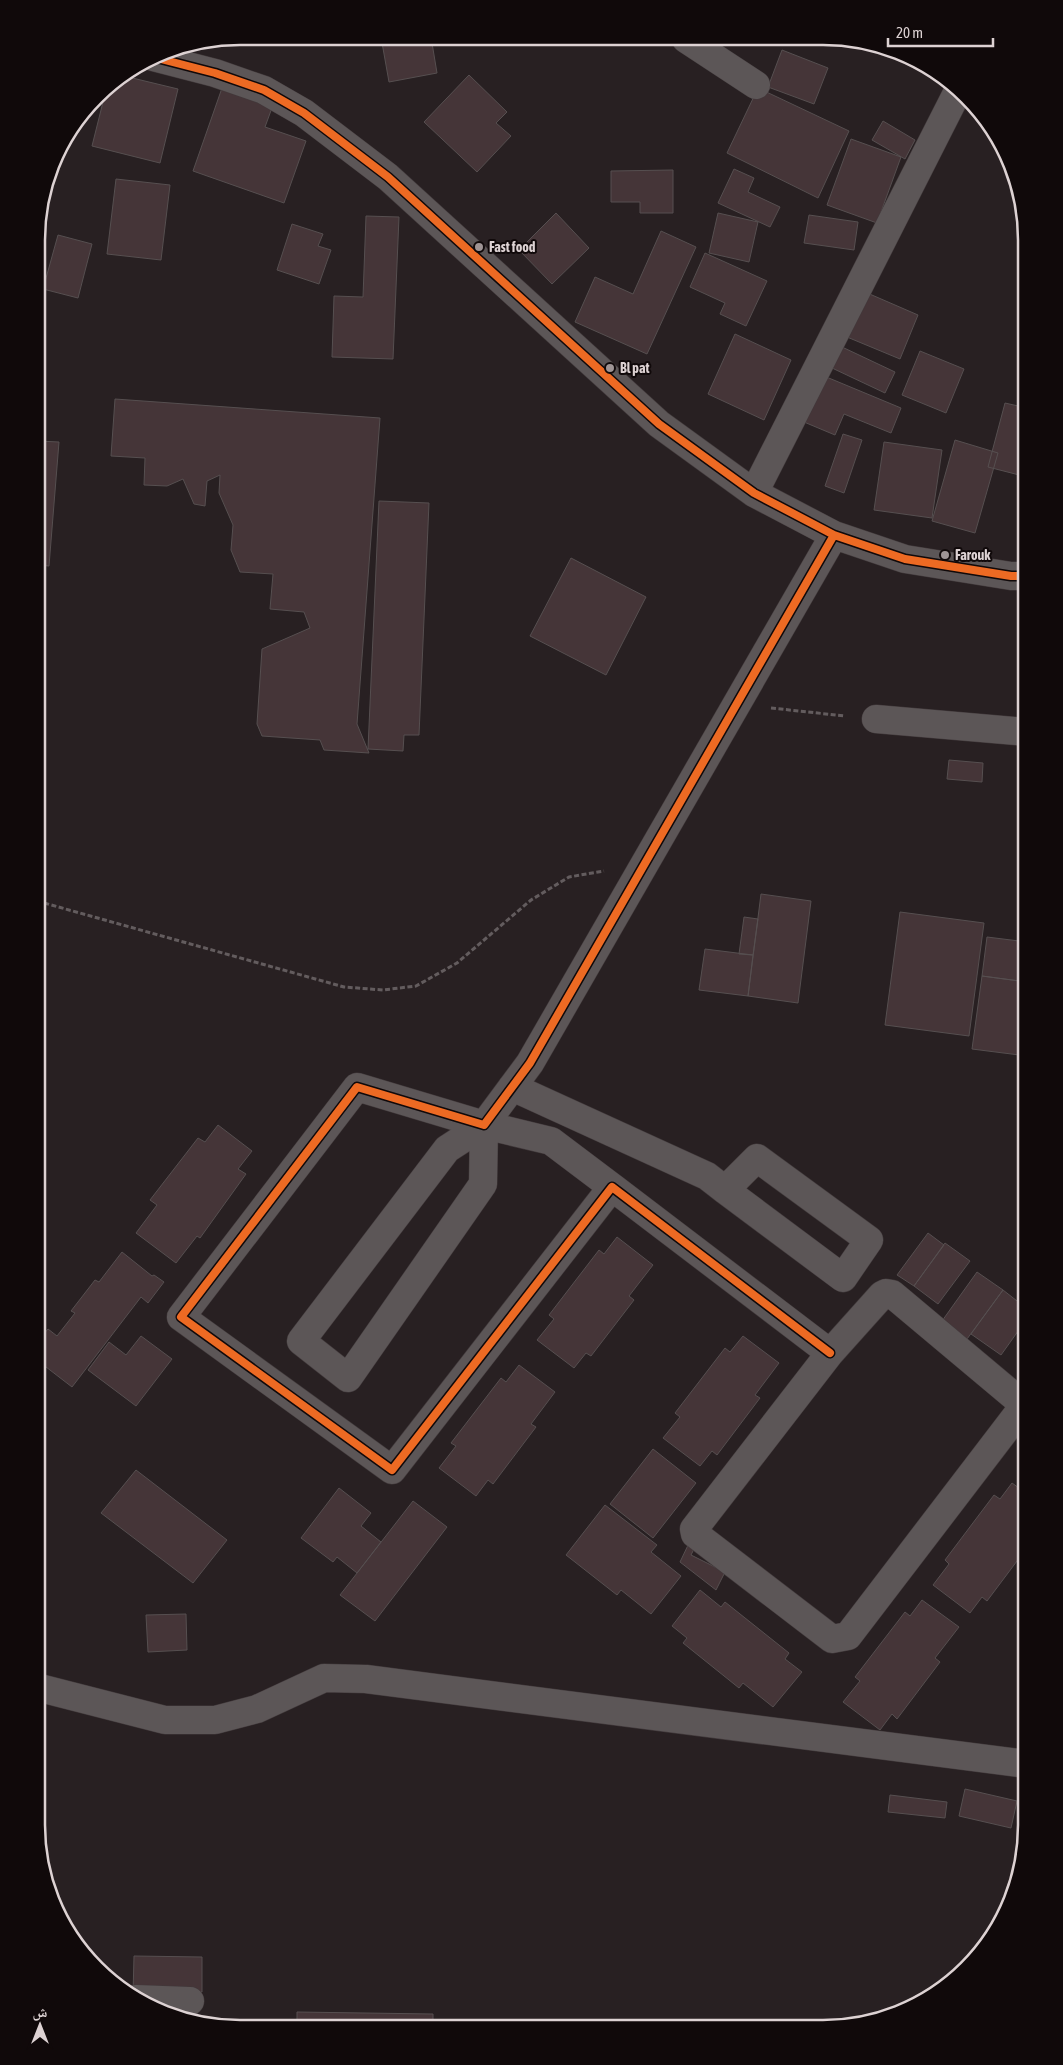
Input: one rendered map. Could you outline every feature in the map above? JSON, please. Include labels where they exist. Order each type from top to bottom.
[{"type":"street","points":[[695,45],[756,85]]},
{"type":"street","points":[[165,60],[215,73],[264,90],[304,113],[388,177],[659,424],[754,493],[834,535],[905,559],[1018,576]]},
{"type":"street","points":[[754,493],[955,96]]},
{"type":"street","points":[[484,1125],[483,1184],[348,1378],[301,1341],[447,1149],[484,1125],[530,1063],[834,535]]},
{"type":"street","points":[[876,719],[1018,731]]},
{"type":"street","points":[[612,1187],[392,1470],[181,1317],[357,1087],[484,1125],[551,1141],[612,1187],[830,1353]]},
{"type":"street","points":[[512,1087],[707,1176],[725,1190],[843,1278],[869,1240],[757,1158],[725,1190]]},
{"type":"street","points":[[1018,1400],[892,1294],[886,1293],[882,1295],[830,1353],[694,1529],[695,1534],[832,1639],[848,1636],[1018,1414]]},
{"type":"street","points":[[45,1689],[165,1720],[215,1720],[258,1709],[324,1678],[366,1679],[1018,1763]]},
{"type":"street","points":[[153,2000],[190,2001]]},
{"type":"path","points":[[736,704],[876,719]]},
{"type":"path","points":[[45,903],[344,987],[383,990],[416,986],[457,963],[531,900],[569,877],[645,863]]},
{"type":"building","points":[[382,45],[432,45],[437,73],[389,82]]},
{"type":"building","points":[[782,50],[828,68],[814,104],[768,87]]},
{"type":"building","points":[[469,75],[507,112],[496,123],[511,136],[477,172],[424,122]]},
{"type":"building","points":[[131,78],[178,89],[160,163],[92,146],[103,101]]},
{"type":"building","points":[[222,88],[273,105],[265,127],[306,141],[284,203],[193,171]]},
{"type":"building","points":[[758,88],[849,131],[818,198],[727,153]]},
{"type":"building","points":[[883,121],[915,140],[905,159],[872,140]]},
{"type":"building","points":[[851,139],[901,157],[877,223],[827,205]]},
{"type":"building","points":[[734,169],[754,178],[748,192],[780,207],[770,227],[718,203]]},
{"type":"building","points":[[673,170],[673,213],[640,213],[640,202],[611,202],[611,171]]},
{"type":"building","points":[[116,179],[170,185],[161,260],[107,254]]},
{"type":"building","points":[[556,213],[589,248],[552,284],[519,250]]},
{"type":"building","points":[[718,213],[758,222],[749,262],[709,253]]},
{"type":"building","points":[[809,215],[858,222],[854,250],[804,243]]},
{"type":"building","points":[[366,216],[399,217],[393,359],[332,357],[334,296],[363,297]]},
{"type":"building","points":[[292,224],[323,234],[318,246],[331,250],[319,284],[277,270]]},
{"type":"building","points":[[661,231],[696,247],[647,354],[575,322],[595,277],[633,294]]},
{"type":"building","points":[[58,235],[92,244],[78,298],[45,290],[45,282]]},
{"type":"building","points":[[705,253],[767,281],[746,326],[720,314],[725,303],[690,287]]},
{"type":"building","points":[[865,292],[918,315],[900,359],[847,337]]},
{"type":"building","points":[[735,334],[791,360],[764,420],[708,394]]},
{"type":"building","points":[[842,347],[895,372],[885,393],[832,368]]},
{"type":"building","points":[[920,351],[964,369],[946,413],[902,395]]},
{"type":"building","points":[[824,376],[901,408],[891,433],[844,414],[835,435],[804,422]]},
{"type":"building","points":[[115,399],[380,418],[357,724],[369,753],[324,750],[320,740],[262,736],[257,724],[262,649],[310,628],[304,612],[270,609],[273,574],[240,572],[231,550],[233,525],[219,493],[220,475],[207,481],[205,506],[194,504],[183,479],[167,486],[144,485],[145,458],[111,456]]},
{"type":"building","points":[[1005,403],[1018,406],[1018,475],[988,467]]},
{"type":"building","points":[[843,434],[862,440],[844,493],[825,486]]},
{"type":"building","points":[[955,440],[998,453],[975,533],[932,521]]},
{"type":"building","points":[[45,441],[59,442],[49,566],[45,566]]},
{"type":"building","points":[[884,442],[942,450],[932,518],[874,510]]},
{"type":"building","points":[[379,501],[429,503],[419,735],[404,735],[403,751],[368,749]]},
{"type":"building","points":[[571,558],[646,597],[606,675],[530,636]]},
{"type":"building","points":[[949,760],[983,763],[982,782],[947,779]]},
{"type":"building","points":[[761,894],[811,901],[798,1003],[748,996]]},
{"type":"building","points":[[900,912],[984,923],[969,1036],[885,1025]]},
{"type":"building","points":[[744,917],[758,919],[753,955],[739,954]]},
{"type":"building","points":[[987,937],[1018,941],[1018,981],[982,976]]},
{"type":"building","points":[[705,949],[753,955],[748,996],[699,990]]},
{"type":"building","points":[[982,976],[1018,981],[1018,1055],[972,1049]]},
{"type":"building","points":[[218,1125],[252,1151],[238,1169],[246,1174],[200,1238],[197,1236],[176,1263],[136,1233],[157,1205],[150,1200],[198,1138],[205,1142]]},
{"type":"building","points":[[928,1233],[944,1245],[914,1286],[897,1275]]},
{"type":"building","points":[[617,1237],[653,1265],[629,1296],[634,1300],[591,1356],[586,1353],[574,1368],[537,1340],[554,1319],[549,1315],[599,1250],[604,1254]]},
{"type":"building","points":[[945,1243],[970,1261],[938,1304],[914,1286]]},
{"type":"building","points":[[122,1252],[152,1276],[154,1275],[164,1282],[148,1303],[141,1297],[72,1387],[45,1366],[45,1333],[48,1329],[57,1336],[75,1313],[71,1311],[95,1280],[99,1282]]},
{"type":"building","points":[[977,1272],[1003,1290],[967,1339],[942,1321]]},
{"type":"building","points":[[1003,1290],[1018,1302],[1018,1331],[1001,1355],[971,1334]]},
{"type":"building","points":[[141,1336],[172,1359],[136,1406],[88,1370],[109,1342],[126,1355]]},
{"type":"building","points":[[743,1336],[779,1363],[755,1395],[760,1398],[717,1455],[712,1451],[700,1466],[663,1438],[680,1417],[675,1413],[725,1348],[730,1352]]},
{"type":"building","points":[[519,1365],[555,1392],[531,1424],[536,1427],[493,1484],[488,1480],[476,1496],[439,1468],[456,1446],[451,1443],[501,1378],[506,1382]]},
{"type":"building","points":[[653,1449],[696,1483],[653,1538],[610,1504]]},
{"type":"building","points":[[136,1470],[227,1540],[193,1583],[101,1513]]},
{"type":"building","points":[[1012,1483],[1018,1487],[1018,1560],[987,1601],[982,1597],[970,1613],[933,1585],[949,1564],[945,1560],[994,1495],[1000,1499]]},
{"type":"building","points":[[339,1488],[371,1513],[361,1526],[381,1542],[357,1573],[337,1557],[333,1562],[301,1538]]},
{"type":"building","points":[[413,1501],[447,1527],[375,1621],[340,1595]]},
{"type":"building","points":[[605,1505],[657,1545],[651,1552],[681,1576],[651,1614],[621,1590],[617,1595],[566,1555]]},
{"type":"building","points":[[690,1541],[697,1543],[691,1555],[725,1572],[716,1590],[680,1562]]},
{"type":"building","points":[[700,1590],[721,1607],[725,1602],[789,1653],[785,1659],[802,1672],[773,1707],[743,1683],[739,1688],[683,1643],[687,1638],[672,1626]]},
{"type":"building","points":[[922,1600],[959,1627],[935,1658],[940,1662],[897,1719],[892,1714],[880,1730],[843,1702],[860,1681],[855,1677],[905,1612],[910,1616]]},
{"type":"building","points":[[186,1614],[187,1650],[148,1652],[146,1615]]},
{"type":"building","points":[[965,1789],[1017,1801],[1011,1828],[959,1816]]},
{"type":"building","points":[[890,1795],[947,1802],[945,1818],[888,1812]]},
{"type":"building","points":[[134,1956],[202,1957],[202,1992],[143,1995],[133,1988]]},
{"type":"building","points":[[197,2009],[197,2015],[189,2013],[181,2011]]},
{"type":"building","points":[[297,2012],[433,2014],[433,2020],[297,2020]]},
{"type":"cycle path","points":[[165,60],[215,73],[264,90],[304,113],[388,177],[659,424],[754,493],[834,535],[905,559],[1018,576]]},
{"type":"cycle path","points":[[830,1353],[612,1187],[392,1470],[181,1317],[357,1087],[484,1125],[530,1063],[834,535]]},
{"type":"place","name":"Fast food","points":[[479,247]]},
{"type":"place","name":"Bl pat","points":[[610,368]]},
{"type":"place","name":"Farouk","points":[[945,555]]}]
